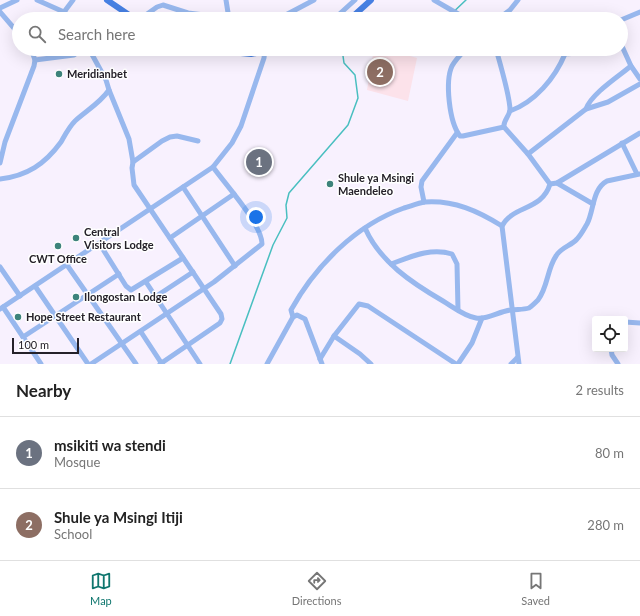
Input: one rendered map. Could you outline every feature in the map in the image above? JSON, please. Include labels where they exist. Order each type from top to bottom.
[{"type":"main road","points":[[108,0],[125,12]]},
{"type":"main road","points":[[358,12],[371,0]]},
{"type":"street","points":[[0,8],[17,0]]},
{"type":"street","points":[[37,0],[64,12],[74,0]]},
{"type":"street","points":[[226,0],[228,12]]},
{"type":"street","points":[[291,12],[314,0]]},
{"type":"street","points":[[342,12],[355,0]]},
{"type":"street","points":[[434,0],[454,12]]},
{"type":"street","points":[[507,12],[518,0]]},
{"type":"street","points":[[150,12],[163,5],[185,12]]},
{"type":"street","points":[[0,12],[12,26]]},
{"type":"street","points":[[628,17],[640,12]]},
{"type":"street","points":[[0,163],[5,142],[35,60],[34,56]]},
{"type":"street","points":[[35,60],[66,56]]},
{"type":"street","points":[[93,56],[106,80],[129,139],[134,162]]},
{"type":"street","points":[[42,364],[1,308],[151,210],[213,166],[232,143],[241,126],[263,56]]},
{"type":"street","points":[[459,56],[450,73],[450,104],[453,124],[457,133],[464,136],[504,127]]},
{"type":"street","points":[[498,56],[510,111]]},
{"type":"street","points":[[504,127],[504,123],[510,111],[523,105],[544,86],[559,67],[564,56]]},
{"type":"street","points":[[626,56],[640,79]]},
{"type":"street","points":[[586,109],[590,102],[604,88],[631,66]]},
{"type":"street","points":[[528,154],[586,109],[608,102],[640,84]]},
{"type":"street","points":[[0,179],[15,178],[36,168],[52,153],[73,123],[101,99],[109,90]]},
{"type":"street","points":[[504,127],[528,154],[550,184]]},
{"type":"street","points":[[424,202],[421,187],[422,181],[457,133]]},
{"type":"street","points":[[550,184],[557,183],[640,133]]},
{"type":"street","points":[[141,332],[161,364],[220,323],[222,319],[221,314],[204,288],[134,185],[132,168],[134,162],[138,158],[170,137],[177,136],[198,141]]},
{"type":"street","points":[[365,228],[375,248],[391,264],[422,288],[458,310],[475,318],[482,318],[511,310],[528,308],[538,300],[545,289],[555,256],[561,249],[579,237],[592,213],[597,192],[604,182],[638,174],[622,143]]},
{"type":"street","points":[[92,364],[167,314],[259,248],[262,241],[258,230],[213,166]]},
{"type":"street","points":[[557,183],[593,204]]},
{"type":"street","points":[[519,364],[511,310],[502,226],[509,217],[541,200],[550,184]]},
{"type":"street","points":[[183,187],[235,266]]},
{"type":"street","points":[[170,238],[234,194]]},
{"type":"street","points":[[267,364],[293,318],[291,310],[315,274],[339,248],[365,228],[387,215],[424,202],[441,203],[467,207],[487,216],[502,226]]},
{"type":"street","points":[[99,244],[130,290],[146,282],[183,258]]},
{"type":"street","points":[[391,264],[424,253],[444,252],[452,254],[456,264],[458,310]]},
{"type":"street","points":[[67,265],[136,364]]},
{"type":"street","points":[[0,267],[20,296]]},
{"type":"street","points":[[155,297],[192,272]]},
{"type":"street","points":[[23,337],[119,274]]},
{"type":"street","points":[[146,282],[200,364]]},
{"type":"street","points":[[34,286],[88,364]]},
{"type":"street","points":[[321,361],[334,336],[359,304],[364,304],[457,364],[472,343],[482,318]]},
{"type":"street","points":[[293,318],[300,316],[305,319],[321,361]]},
{"type":"street","points":[[628,322],[640,323]]},
{"type":"street","points":[[334,336],[360,354],[370,364]]},
{"type":"street","points":[[612,352],[618,364]]},
{"type":"street","points":[[510,364],[517,358]]},
{"type":"shaded area","points":[[373,56],[410,56],[417,58],[408,101],[367,90]]},
{"type":"waterway","points":[[453,12],[466,0]]},
{"type":"waterway","points":[[230,364],[273,245],[287,218],[286,205],[289,193],[348,125],[358,98],[355,75],[344,63],[343,56]]},
{"type":"place","name":"Shule ya Msingi Itiji","points":[[380,72]]},
{"type":"place","name":"Meridianbet","points":[[59,74]]},
{"type":"place","name":"msikiti wa stendi","points":[[259,162]]},
{"type":"place","name":"Shule ya Msingi Maendeleo","points":[[330,184]]},
{"type":"place","name":"Central Visitors Lodge","points":[[76,238]]},
{"type":"place","name":"CWT Office","points":[[58,246]]},
{"type":"place","name":"Ilongostan Lodge","points":[[76,297]]},
{"type":"place","name":"Hope Street Restaurant","points":[[18,317]]}]
